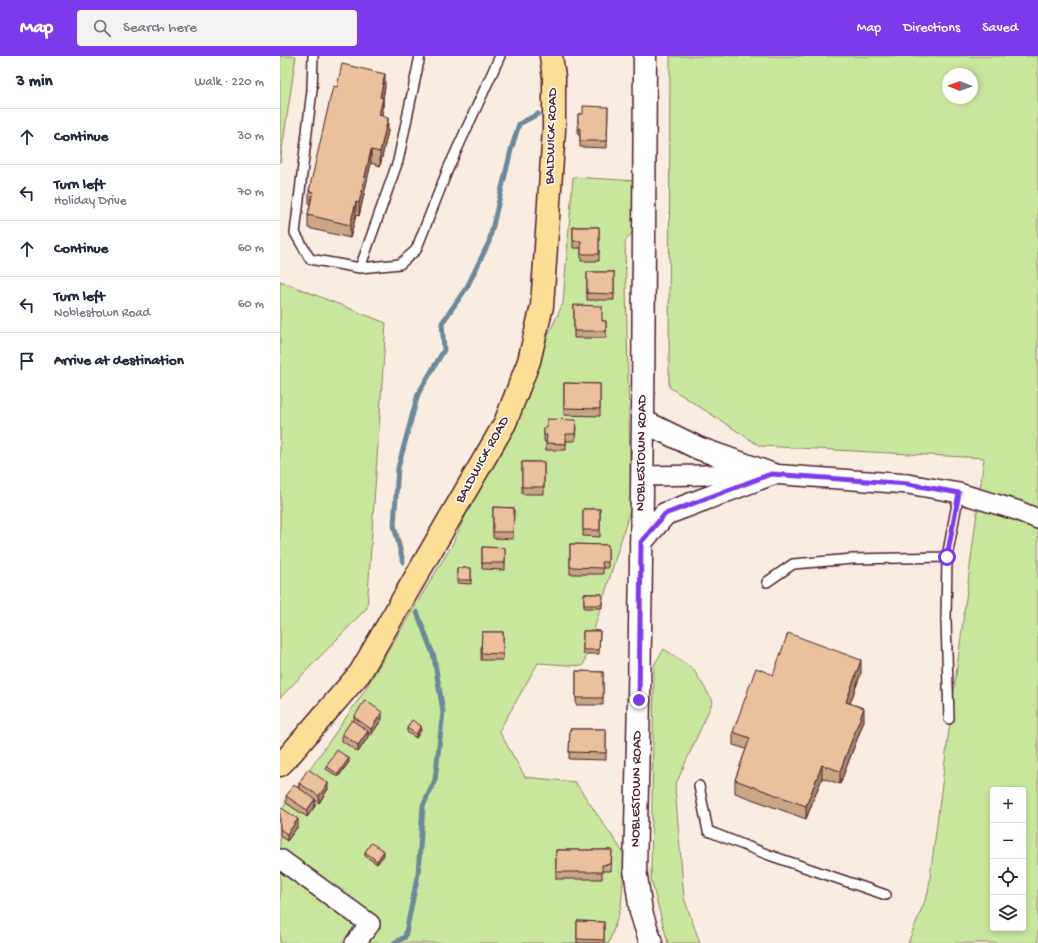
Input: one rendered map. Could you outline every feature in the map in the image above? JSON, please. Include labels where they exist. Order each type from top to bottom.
[{"type":"main road","name":"BALDWICK ROAD","points":[[280,765],[360,673],[505,423],[529,361],[542,306],[554,129],[554,77],[551,56]]},
{"type":"main road","name":"NOBLESTOWN ROAD","points":[[645,56],[643,421],[634,870],[641,912],[651,943]]},
{"type":"main road","points":[[643,421],[698,448],[771,474]]},
{"type":"main road","points":[[641,542],[665,514],[771,474]]},
{"type":"street","points":[[642,476],[771,474],[908,484],[959,493],[1016,510],[1038,519]]},
{"type":"street","points":[[280,859],[370,924],[355,943]]},
{"type":"lane","points":[[313,56],[312,90],[295,233],[310,259],[360,268],[400,264],[416,250],[448,169],[500,56]]},
{"type":"lane","points":[[360,268],[398,160],[419,60]]},
{"type":"lane","points":[[949,719],[946,620],[947,557],[959,493]]},
{"type":"lane","points":[[767,582],[793,564],[853,559],[947,557]]},
{"type":"lane","points":[[699,786],[708,831],[769,855],[886,895]]},
{"type":"green space","points":[[280,56],[296,56],[280,163]]},
{"type":"green space","points":[[670,56],[1038,56],[1038,943],[908,943],[928,893],[984,458],[760,446],[669,387]]},
{"type":"green space","points":[[573,177],[638,181],[656,201],[625,242],[631,507],[583,666],[538,663],[499,731],[525,777],[575,782],[625,855],[621,907],[609,943],[280,943],[280,812],[361,696],[452,545],[563,303]]},
{"type":"green space","points":[[280,281],[386,323],[367,608],[280,698]]},
{"type":"green space","points":[[664,649],[693,669],[713,701],[675,786],[684,898],[700,943],[668,943],[651,880],[654,665]]},
{"type":"building","points":[[342,64],[385,74],[380,97],[383,98],[379,115],[388,118],[380,152],[371,150],[359,203],[356,202],[350,225],[308,215],[313,192],[309,191],[333,86],[337,87]]},
{"type":"building","points":[[583,106],[608,107],[607,141],[580,141],[578,114],[583,114]]},
{"type":"building","points":[[573,227],[599,227],[599,254],[581,254],[581,241],[573,241]]},
{"type":"building","points":[[587,272],[614,272],[614,294],[587,293]]},
{"type":"building","points":[[574,305],[602,306],[602,321],[606,321],[606,331],[574,331]]},
{"type":"building","points":[[564,383],[600,384],[600,409],[564,408]]},
{"type":"building","points":[[547,419],[576,420],[575,434],[566,434],[566,444],[546,443],[547,435],[544,435],[544,428],[547,428]]},
{"type":"building","points":[[522,462],[544,462],[544,487],[522,487]]},
{"type":"building","points":[[493,507],[514,508],[513,532],[493,532]]},
{"type":"building","points":[[583,509],[600,509],[600,530],[583,530]]},
{"type":"building","points":[[570,544],[608,545],[608,562],[602,562],[603,568],[570,567]]},
{"type":"building","points":[[482,547],[505,548],[505,563],[482,563]]},
{"type":"building","points":[[457,568],[471,568],[471,580],[457,580]]},
{"type":"building","points":[[584,594],[602,594],[602,605],[584,605]]},
{"type":"building","points":[[583,631],[600,631],[599,650],[583,650]]},
{"type":"building","points":[[482,632],[503,632],[503,654],[481,653]]},
{"type":"building","points":[[788,633],[861,660],[846,702],[864,708],[840,771],[822,765],[806,806],[735,780],[750,738],[733,732],[756,668],[773,675]]},
{"type":"building","points":[[576,671],[603,672],[603,698],[576,698]]},
{"type":"building","points":[[365,700],[382,712],[371,729],[354,717]]},
{"type":"building","points":[[352,720],[368,731],[358,745],[342,734]]},
{"type":"building","points":[[412,720],[421,726],[416,734],[407,728]]},
{"type":"building","points":[[570,729],[606,729],[606,753],[569,752]]},
{"type":"building","points":[[337,750],[349,758],[338,774],[326,766]]},
{"type":"building","points":[[308,769],[328,783],[319,796],[299,783]]},
{"type":"building","points":[[294,785],[315,799],[307,810],[286,796]]},
{"type":"building","points":[[280,807],[298,819],[287,834],[280,829]]},
{"type":"building","points":[[371,843],[384,851],[377,861],[365,852]]},
{"type":"building","points":[[556,850],[612,850],[611,864],[602,865],[602,872],[556,872]]},
{"type":"building","points":[[577,921],[604,922],[604,940],[577,939]]},
{"type":"waterway","points":[[403,562],[394,525],[398,468],[418,394],[444,350],[442,323],[467,287],[489,242],[511,150],[519,124],[538,114]]},
{"type":"waterway","points":[[394,943],[405,937],[418,874],[423,806],[435,780],[443,712],[434,657],[417,612]]},
{"type":"route","points":[[639,700],[641,542],[665,514],[771,474],[908,484],[959,493],[947,557]]}]
